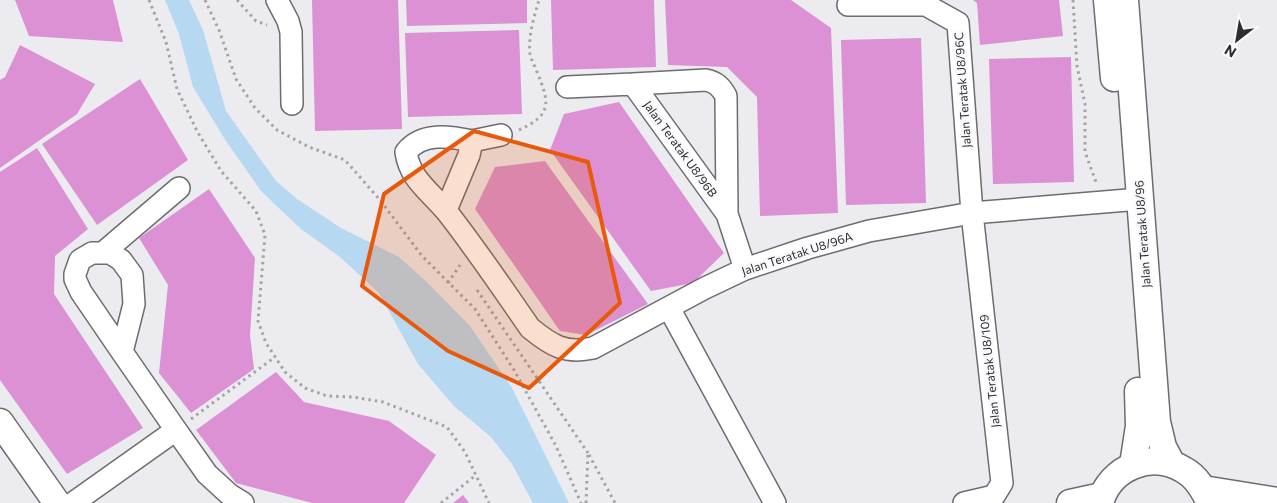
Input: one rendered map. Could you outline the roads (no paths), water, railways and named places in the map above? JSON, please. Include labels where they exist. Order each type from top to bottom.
[{"type":"street","points":[[277,0],[288,21],[291,32],[292,104]]},
{"type":"street","name":"Jalan Teratak U8/96","points":[[1107,0],[1157,422],[1163,447],[1172,464]]},
{"type":"street","name":"Jalan Teratak U8/96","points":[[1125,0],[1139,408],[1139,426],[1133,465]]},
{"type":"street","name":"Jalan Teratak U8/96C","points":[[848,5],[926,5],[958,23],[972,213]]},
{"type":"street","name":"Jalan Teratak U8/96B","points":[[567,87],[706,80],[717,84],[722,89],[726,96],[727,214],[745,269]]},
{"type":"street","name":"Jalan Teratak U8/96B","points":[[633,84],[727,214]]},
{"type":"street","name":"Jalan Teratak U8/96A","points":[[501,135],[472,141],[437,136],[415,143],[406,152],[410,170],[424,188],[446,210],[530,328],[547,341],[566,350],[580,351],[593,348],[745,269],[808,248],[869,231],[972,213],[1132,200]]},
{"type":"street","points":[[446,210],[469,155],[472,141]]},
{"type":"street","points":[[104,252],[179,188]]},
{"type":"street","name":"Jalan Teratak U8/109","points":[[964,503],[994,496],[1002,483],[972,213]]},
{"type":"street","points":[[122,352],[134,304],[132,275],[121,260],[110,253],[92,253],[80,260],[75,274],[75,279],[81,292],[122,352],[207,474],[230,495],[243,503]]},
{"type":"street","points":[[669,308],[775,503]]},
{"type":"street","points":[[0,422],[58,503]]},
{"type":"street","points":[[73,503],[176,430]]},
{"type":"street","points":[[0,452],[36,503]]},
{"type":"street","points":[[1070,503],[1101,499],[1109,483],[1120,472],[1133,465],[1146,462],[1172,464],[1184,470],[1195,478],[1206,496],[1277,501]]},
{"type":"water","points":[[165,0],[189,0],[203,30],[226,111],[276,181],[297,199],[341,228],[399,257],[429,284],[470,326],[512,388],[569,503],[533,503],[512,464],[491,437],[454,406],[418,364],[379,293],[340,257],[301,229],[261,191],[226,141],[193,87],[179,34]]}]
